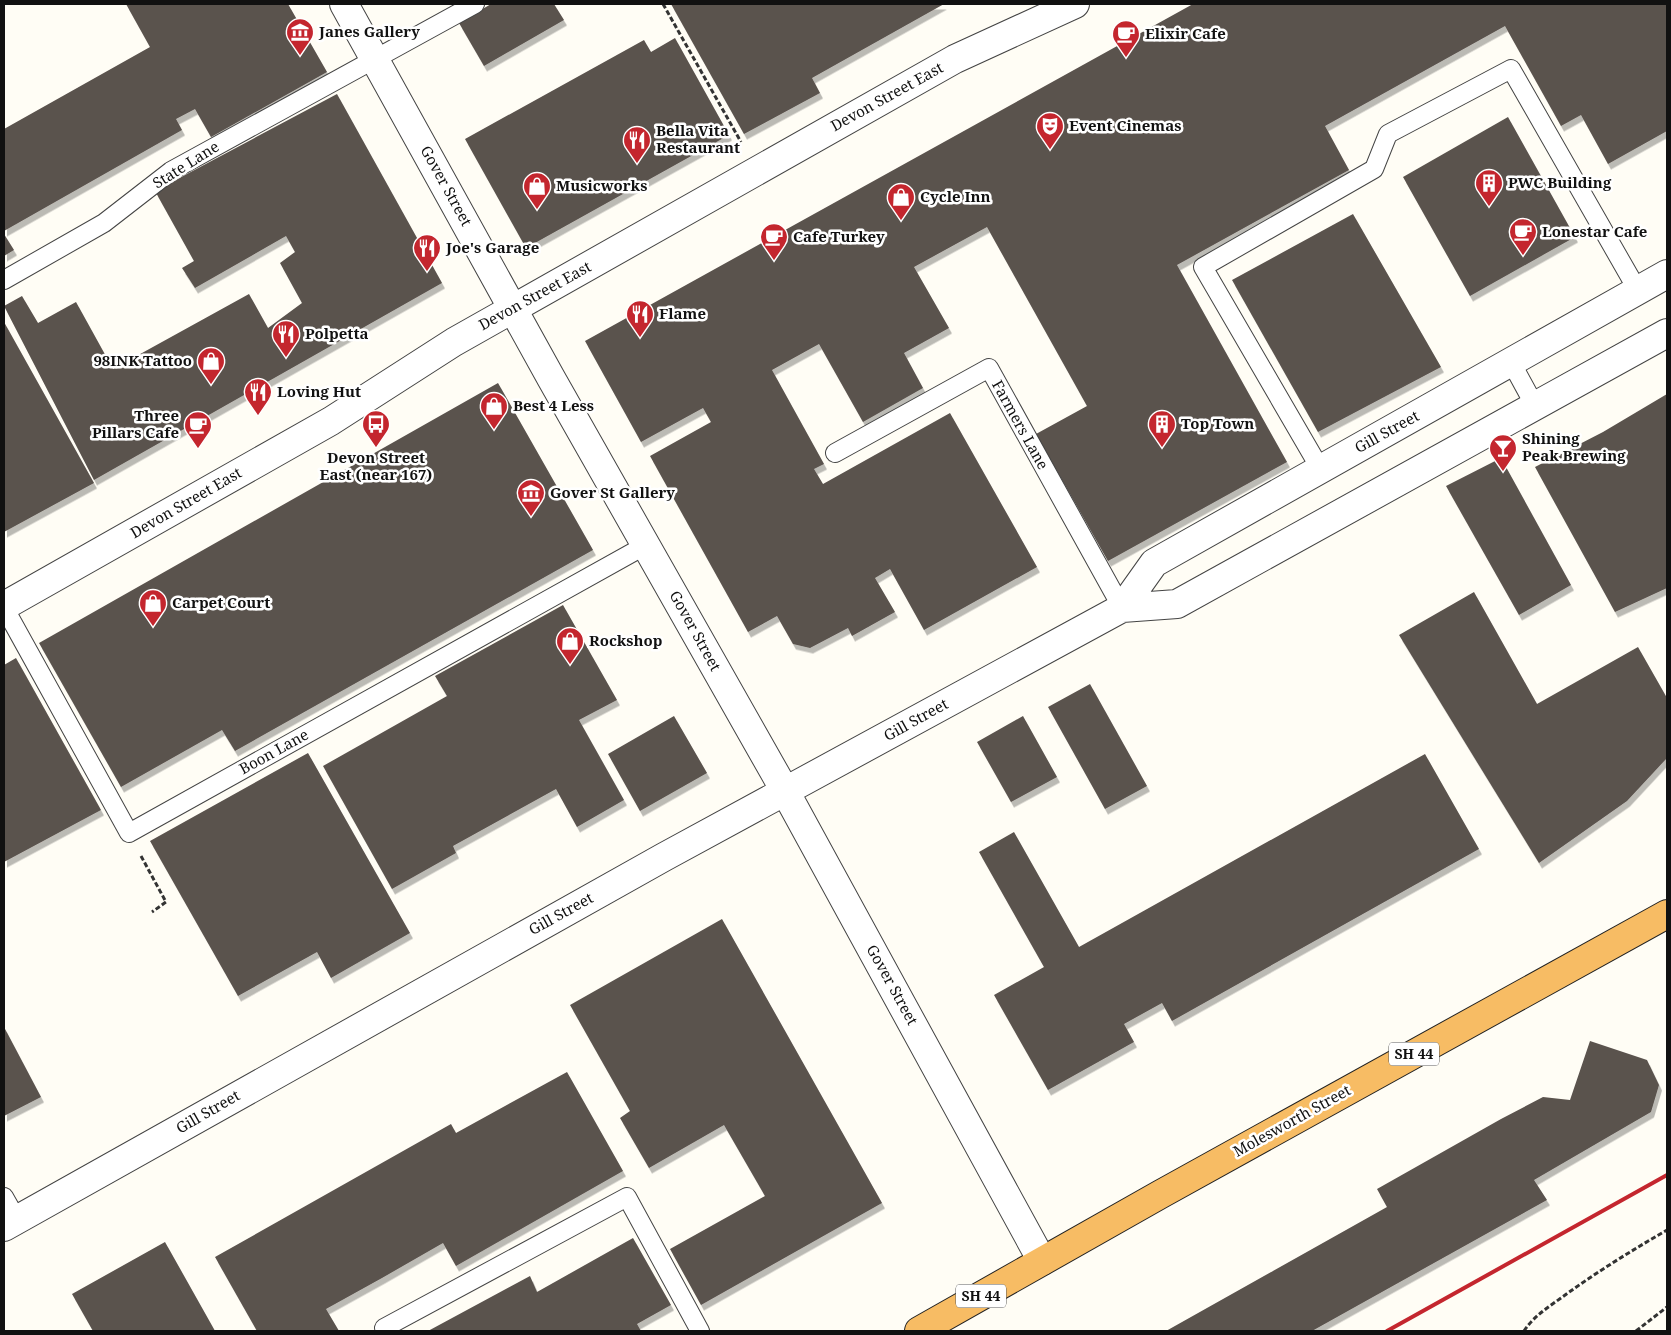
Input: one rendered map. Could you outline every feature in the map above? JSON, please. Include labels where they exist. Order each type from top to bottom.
[{"type":"highway","name":"Molesworth Street","points":[[919,1331],[1667,914]]},
{"type":"street","name":"Gover Street","points":[[344,4],[785,791],[1042,1261]]},
{"type":"street","name":"Devon Street East","points":[[4,607],[331,421],[454,342],[513,308],[955,59],[1075,4]]},
{"type":"street","name":"Gill Street","points":[[1122,608],[1154,563],[1667,274]]},
{"type":"street","name":"Gill Street","points":[[8,1214],[1122,608],[1177,604],[1667,333]]},
{"type":"lane","name":"State Lane","points":[[4,280],[104,223],[171,171],[475,4]]},
{"type":"lane","points":[[1321,470],[1203,267],[1374,169],[1388,134],[1511,69],[1638,291]]},
{"type":"lane","points":[[1512,362],[1535,406]]},
{"type":"lane","name":"Farmers Lane","points":[[835,453],[989,368],[1122,608]]},
{"type":"lane","name":"Boon Lane","points":[[129,833],[646,545]]},
{"type":"lane","points":[[4,607],[129,833]]},
{"type":"lane","points":[[386,1331],[384,1328],[626,1197],[700,1331]]},
{"type":"path","points":[[663,4],[758,170]]},
{"type":"path","points":[[129,833],[166,902],[152,912]]},
{"type":"path","points":[[1524,1331],[1539,1314],[1570,1292],[1614,1262],[1667,1230]]},
{"type":"path","points":[[1636,1331],[1667,1307]]},
{"type":"building","points":[[126,4],[288,4],[327,72],[211,137],[195,109],[176,119],[182,130],[4,231],[4,129],[150,47]]},
{"type":"building","points":[[491,4],[554,4],[564,20],[484,66],[459,23]]},
{"type":"building","points":[[671,4],[944,4],[812,78],[820,93],[744,134]]},
{"type":"building","points":[[1193,4],[1667,4],[1667,131],[1608,164],[1581,115],[1561,126],[1505,26],[1325,126],[1349,170],[1177,265],[1287,462],[1108,561],[1036,434],[1087,406],[987,227],[914,267],[949,328],[904,353],[923,388],[863,422],[819,344],[772,370],[824,464],[814,469],[823,484],[950,413],[1037,567],[924,630],[890,569],[875,578],[895,612],[852,636],[848,628],[810,648],[793,644],[777,616],[748,632],[650,456],[711,422],[703,408],[641,442],[585,341]]},
{"type":"building","points":[[675,38],[729,135],[526,248],[465,139],[644,40],[651,52]]},
{"type":"building","points":[[337,94],[442,283],[94,480],[4,306],[22,296],[38,323],[76,302],[113,369],[249,294],[268,328],[302,303],[280,263],[295,252],[286,236],[195,288],[182,268],[194,261],[155,191]]},
{"type":"building","name":"PWC Building","points":[[1508,117],[1575,237],[1470,296],[1403,177]]},
{"type":"building","points":[[1353,214],[1441,367],[1318,432],[1232,280]]},
{"type":"building","points":[[4,234],[14,250],[4,256]]},
{"type":"building","points":[[4,322],[94,483],[4,532]]},
{"type":"building","points":[[498,383],[593,550],[235,751],[222,730],[121,787],[39,643]]},
{"type":"building","points":[[1667,394],[1667,588],[1615,612],[1535,467],[1603,432]]},
{"type":"building","points":[[1501,458],[1571,585],[1519,615],[1446,486]]},
{"type":"building","points":[[1474,592],[1537,704],[1638,647],[1667,698],[1667,758],[1627,801],[1539,863],[1399,635]]},
{"type":"building","points":[[563,605],[617,700],[579,720],[624,800],[577,827],[556,789],[453,846],[456,853],[392,889],[323,766],[447,696],[435,676]]},
{"type":"building","points":[[16,658],[101,810],[4,862],[4,665]]},
{"type":"building","points":[[1090,684],[1147,786],[1105,809],[1048,707]]},
{"type":"building","points":[[674,716],[707,773],[640,811],[608,754]]},
{"type":"building","points":[[1023,716],[1057,777],[1011,802],[977,742]]},
{"type":"building","points":[[308,753],[410,933],[331,978],[317,952],[238,996],[150,841]]},
{"type":"building","points":[[1425,754],[1479,849],[1172,1021],[1162,1003],[1124,1024],[1134,1042],[1048,1090],[994,995],[1044,967],[979,852],[1014,832],[1079,947]]},
{"type":"building","points":[[722,919],[882,1203],[701,1305],[670,1249],[765,1196],[724,1125],[649,1168],[620,1118],[630,1111],[570,1005]]},
{"type":"building","points":[[4,1027],[41,1097],[4,1116]]},
{"type":"building","points":[[1590,1041],[1647,1060],[1659,1085],[1651,1112],[1534,1180],[1547,1200],[1312,1331],[1166,1331],[1387,1207],[1377,1189],[1543,1097],[1570,1100]]},
{"type":"building","points":[[567,1072],[623,1171],[456,1266],[443,1243],[326,1309],[339,1331],[257,1331],[215,1257],[451,1124],[456,1133]]},
{"type":"building","points":[[633,1238],[671,1305],[637,1324],[641,1331],[428,1331],[530,1276],[537,1292]]},
{"type":"building","points":[[165,1242],[215,1331],[93,1331],[72,1294]]},
{"type":"railway","points":[[1387,1331],[1667,1175]]},
{"type":"place","name":"Janes Gallery","points":[[300,56]]},
{"type":"place","name":"Elixir Cafe","points":[[1126,58]]},
{"type":"place","name":"Event Cinemas","points":[[1050,150]]},
{"type":"place","name":"Bella Vita Restaurant","points":[[637,164]]},
{"type":"place","name":"PWC Building","points":[[1489,207]]},
{"type":"place","name":"Musicworks","points":[[537,210]]},
{"type":"place","name":"Cycle Inn","points":[[901,221]]},
{"type":"place","name":"Lonestar Cafe","points":[[1523,256]]},
{"type":"place","name":"Cafe Turkey","points":[[774,261]]},
{"type":"place","name":"Joe's Garage","points":[[427,272]]},
{"type":"place","name":"Flame","points":[[640,338]]},
{"type":"place","name":"Polpetta","points":[[286,358]]},
{"type":"place","name":"98INK Tattoo","points":[[211,385]]},
{"type":"place","name":"Loving Hut","points":[[258,416]]},
{"type":"place","name":"Best 4 Less","points":[[494,430]]},
{"type":"place","name":"Devon Street East (near 167)","points":[[376,448]]},
{"type":"place","name":"Top Town","points":[[1162,448]]},
{"type":"place","name":"Three Pillars Cafe","points":[[198,449]]},
{"type":"place","name":"Shining Peak Brewing","points":[[1503,472]]},
{"type":"place","name":"Gover St Gallery","points":[[531,517]]},
{"type":"place","name":"Carpet Court","points":[[153,627]]},
{"type":"place","name":"Rockshop","points":[[570,665]]}]
